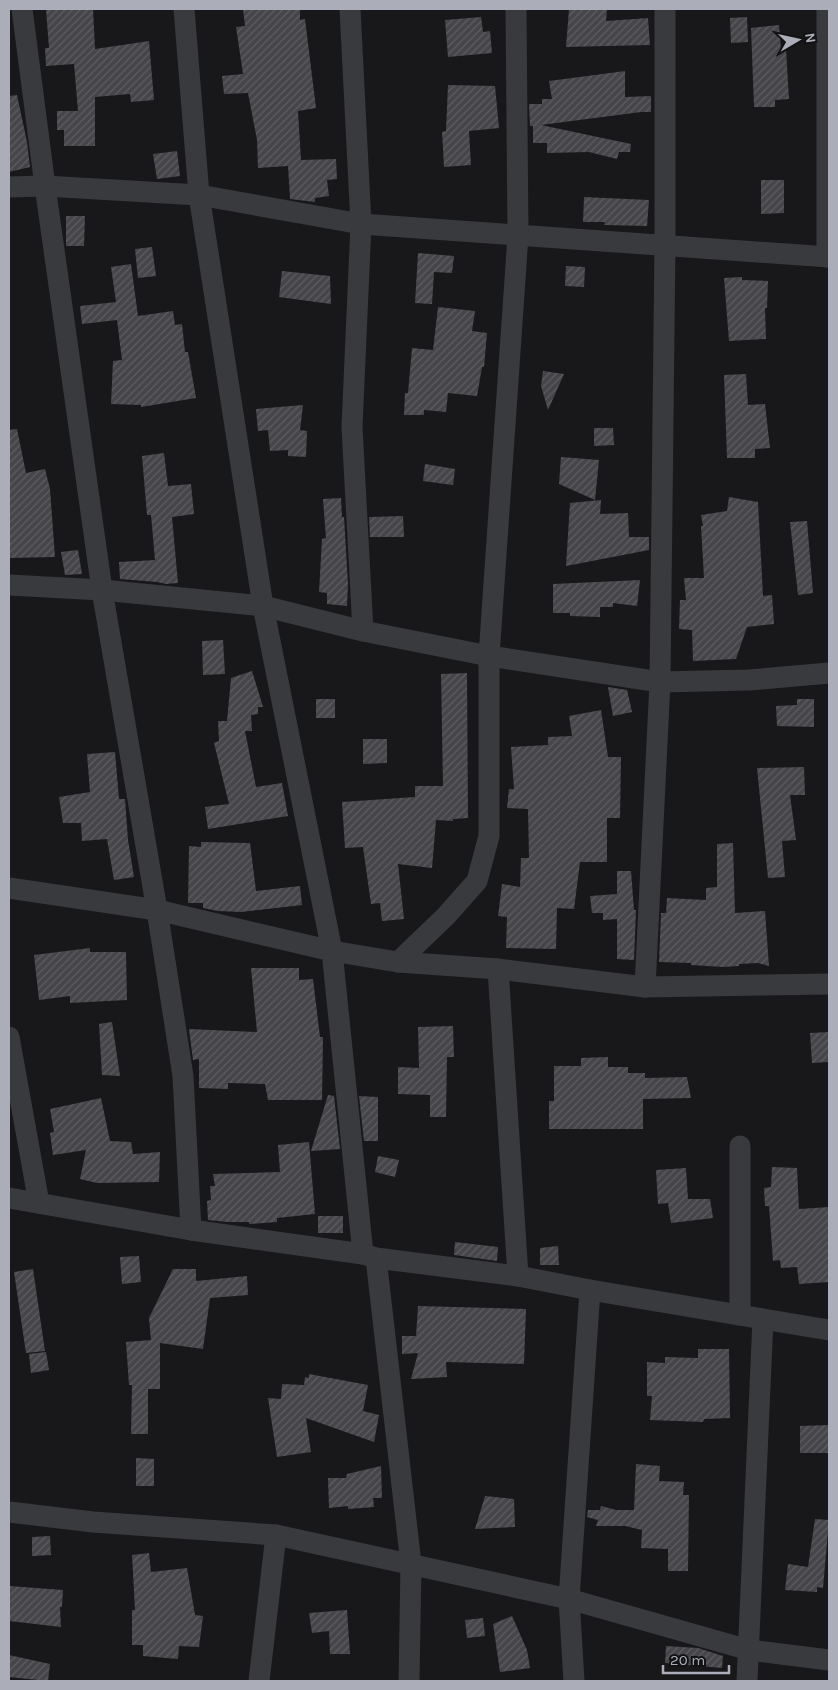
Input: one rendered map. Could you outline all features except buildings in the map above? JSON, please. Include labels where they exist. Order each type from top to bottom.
[{"type":"street","points":[[22,9],[102,590],[157,910],[183,1076],[191,1230]]},
{"type":"street","points":[[184,9],[199,195],[263,606],[332,951],[369,1256],[411,1564],[409,1681]]},
{"type":"street","points":[[350,9],[361,224],[352,427],[363,632]]},
{"type":"street","points":[[398,962],[446,916],[477,881],[490,836],[489,656],[518,236],[516,9]]},
{"type":"street","points":[[645,987],[660,682],[665,244],[665,9]]},
{"type":"street","points":[[9,187],[45,186],[199,195],[361,224],[828,257],[827,9]]},
{"type":"street","points":[[9,585],[102,590],[263,606],[363,632],[489,656],[660,682],[749,680],[829,673]]},
{"type":"street","points":[[9,888],[157,910],[332,951],[398,962],[498,969],[645,987],[829,984]]},
{"type":"street","points":[[498,969],[518,1276]]},
{"type":"street","points":[[9,1037],[39,1203]]},
{"type":"street","points":[[740,1146],[740,1315]]},
{"type":"street","points":[[9,1198],[191,1230],[518,1276],[829,1330]]},
{"type":"street","points":[[574,1681],[569,1599],[590,1290]]},
{"type":"street","points":[[747,1681],[763,1319]]},
{"type":"street","points":[[9,1512],[93,1522],[276,1535],[569,1599],[749,1650],[829,1660]]},
{"type":"street","points":[[259,1681],[276,1535]]}]
